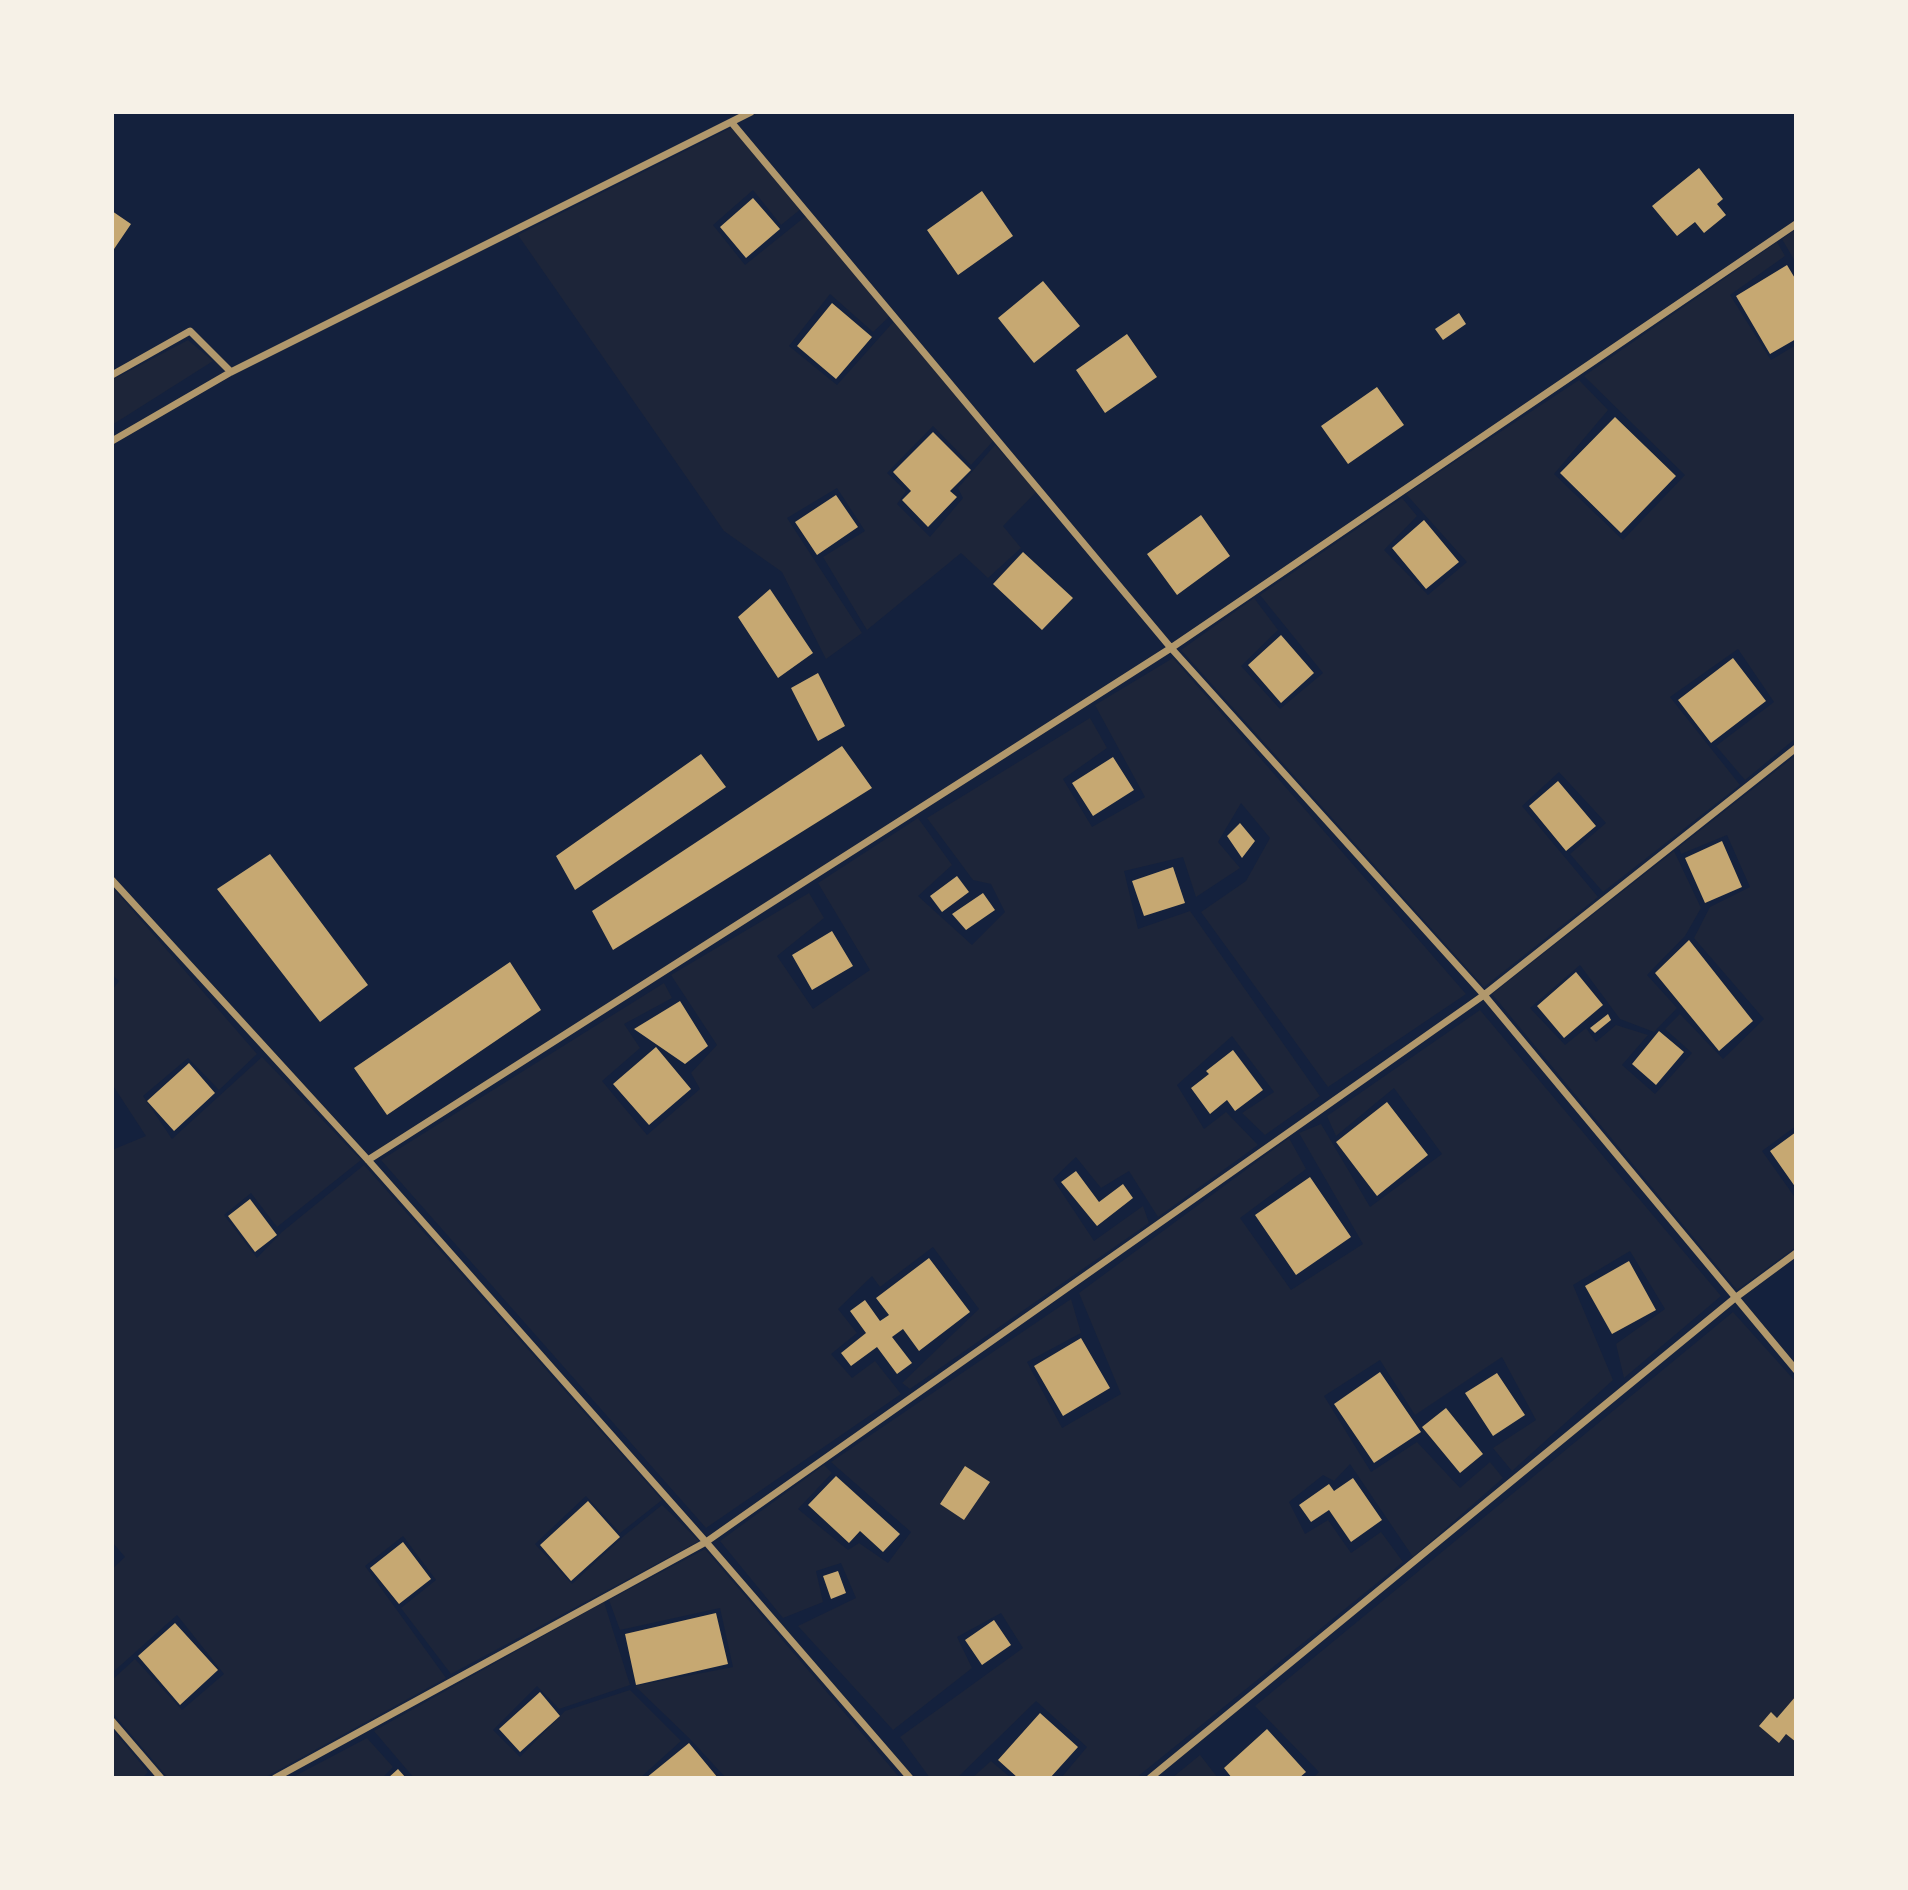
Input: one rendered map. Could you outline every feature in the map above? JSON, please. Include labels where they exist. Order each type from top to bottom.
[{"type":"street","points":[[112,441],[231,372],[751,112]]},
{"type":"street","points":[[732,123],[1171,648],[1484,995],[1796,1370]]},
{"type":"street","points":[[368,1160],[1171,648],[1796,224]]},
{"type":"street","points":[[112,375],[190,331],[231,372]]},
{"type":"street","points":[[275,1778],[706,1542],[1484,995],[1796,748]]},
{"type":"street","points":[[112,880],[368,1160],[911,1778]]},
{"type":"street","points":[[1150,1778],[1735,1298],[1796,1253]]},
{"type":"street","points":[[112,1721],[161,1778]]},
{"type":"shaded area","points":[[733,127],[802,208],[781,225],[753,190],[713,225],[745,265],[806,216],[892,314],[873,332],[830,294],[789,346],[837,385],[896,319],[994,440],[971,465],[933,426],[887,473],[906,491],[897,504],[930,537],[963,498],[958,488],[995,445],[1037,491],[1003,526],[1021,548],[988,578],[961,553],[867,630],[823,557],[865,531],[837,488],[787,518],[862,633],[826,659],[782,572],[724,531],[518,235]]},
{"type":"shaded area","points":[[1796,229],[1796,263],[1782,239]]},
{"type":"shaded area","points":[[1777,242],[1785,256],[1730,295],[1771,360],[1796,345],[1796,738],[1745,780],[1716,746],[1774,702],[1738,649],[1670,697],[1740,785],[1603,892],[1570,854],[1606,823],[1559,772],[1522,806],[1598,897],[1484,987],[1181,650],[1254,598],[1278,630],[1241,666],[1280,709],[1323,673],[1260,595],[1402,498],[1417,516],[1384,550],[1428,595],[1467,562],[1406,494],[1579,380],[1608,410],[1554,474],[1623,540],[1685,475],[1584,376]]},
{"type":"shaded area","points":[[188,340],[213,361],[112,425],[112,380]]},
{"type":"shaded area","points":[[1173,658],[1466,994],[1328,1087],[1201,912],[1246,881],[1270,838],[1241,803],[1218,842],[1240,868],[1196,897],[1183,857],[1124,871],[1138,929],[1190,911],[1320,1096],[1265,1135],[1242,1113],[1274,1092],[1232,1036],[1177,1085],[1204,1129],[1226,1112],[1258,1145],[1158,1217],[1129,1171],[1101,1188],[1076,1157],[1053,1179],[1094,1241],[1143,1206],[1149,1223],[910,1389],[902,1383],[979,1309],[933,1247],[880,1287],[872,1276],[838,1309],[857,1333],[831,1354],[852,1378],[875,1361],[901,1394],[706,1528],[381,1160],[664,983],[672,998],[624,1024],[640,1048],[602,1081],[647,1135],[700,1089],[691,1073],[717,1045],[671,975],[809,893],[824,918],[777,956],[813,1009],[870,970],[818,883],[918,818],[952,865],[918,896],[972,945],[1005,912],[991,884],[973,880],[927,818],[1090,718],[1107,748],[1063,779],[1092,827],[1145,797],[1095,705]]},
{"type":"shaded area","points":[[1796,755],[1796,1126],[1762,1151],[1796,1196],[1796,1247],[1737,1290],[1492,994],[1674,851],[1701,908],[1685,936],[1647,975],[1677,1008],[1654,1032],[1620,1019],[1580,965],[1530,1008],[1565,1045],[1586,1028],[1596,1042],[1616,1025],[1648,1035],[1622,1065],[1655,1094],[1692,1053],[1665,1029],[1680,1014],[1723,1059],[1764,1019],[1694,938],[1710,907],[1750,887],[1727,835],[1681,854],[1679,847]]},
{"type":"shaded area","points":[[114,889],[257,1054],[219,1090],[188,1058],[143,1096],[172,1139],[262,1057],[361,1160],[277,1227],[251,1193],[224,1215],[257,1258],[282,1232],[364,1165],[662,1500],[620,1533],[586,1496],[535,1544],[572,1584],[662,1505],[699,1541],[451,1674],[401,1608],[436,1580],[403,1536],[365,1566],[446,1678],[264,1778],[168,1778],[112,1712],[112,1680],[135,1659],[182,1710],[224,1674],[177,1615],[112,1673],[112,1569],[125,1557],[112,1542],[112,1150],[146,1136],[112,1084],[112,990],[119,981],[112,975]]},
{"type":"shaded area","points":[[1480,1010],[1721,1296],[1624,1378],[1616,1344],[1665,1309],[1630,1251],[1573,1285],[1613,1380],[1512,1471],[1493,1448],[1536,1420],[1502,1357],[1415,1415],[1380,1360],[1324,1396],[1371,1472],[1417,1442],[1460,1488],[1490,1462],[1503,1478],[1413,1557],[1350,1464],[1334,1481],[1323,1475],[1289,1502],[1305,1534],[1328,1520],[1351,1553],[1381,1532],[1403,1562],[1136,1778],[1061,1778],[1087,1747],[1036,1701],[957,1778],[930,1778],[900,1737],[1023,1648],[1001,1613],[957,1637],[972,1668],[893,1730],[798,1626],[856,1598],[841,1563],[816,1571],[823,1602],[783,1618],[720,1541],[824,1465],[832,1473],[798,1509],[848,1550],[859,1543],[888,1563],[911,1532],[831,1462],[1071,1299],[1081,1333],[1027,1362],[1062,1428],[1121,1394],[1079,1293],[1289,1138],[1306,1169],[1240,1218],[1291,1290],[1363,1244],[1299,1133],[1321,1124],[1370,1207],[1442,1154],[1394,1088],[1336,1136],[1327,1116]]},
{"type":"shaded area","points":[[1733,1312],[1796,1382],[1796,1778],[1313,1778],[1319,1772],[1255,1706]]},
{"type":"shaded area","points":[[705,1549],[900,1778],[726,1778],[635,1686],[733,1667],[720,1608],[620,1630],[609,1600]]},
{"type":"shaded area","points":[[604,1602],[630,1685],[559,1709],[537,1686],[493,1730],[520,1757],[565,1711],[630,1690],[681,1741],[640,1778],[414,1778],[374,1731]]},
{"type":"shaded area","points":[[112,1729],[148,1772],[142,1778],[112,1778]]},
{"type":"shaded area","points":[[367,1738],[393,1767],[382,1778],[291,1778]]},
{"type":"shaded area","points":[[1200,1755],[1218,1778],[1172,1778]]},
{"type":"shaded area","points":[[991,1761],[1011,1778],[972,1778]]},
{"type":"building","points":[[1699,168],[1723,199],[1717,204],[1726,215],[1704,233],[1695,222],[1677,236],[1652,206]]},
{"type":"building","points":[[982,191],[1013,236],[958,275],[927,230]]},
{"type":"building","points":[[753,198],[780,229],[746,258],[720,227]]},
{"type":"building","points":[[112,211],[131,224],[112,252]]},
{"type":"building","points":[[1787,265],[1796,280],[1796,339],[1770,354],[1736,296]]},
{"type":"building","points":[[1043,281],[1080,326],[1034,363],[998,318]]},
{"type":"building","points":[[832,303],[872,337],[836,379],[797,346]]},
{"type":"building","points":[[1459,313],[1466,324],[1443,340],[1435,329]]},
{"type":"building","points":[[1127,334],[1157,377],[1105,413],[1076,370]]},
{"type":"building","points":[[1377,387],[1404,425],[1348,464],[1321,426]]},
{"type":"building","points":[[1615,417],[1676,476],[1621,533],[1560,473]]},
{"type":"building","points":[[933,432],[971,470],[950,491],[957,497],[928,527],[902,500],[911,491],[893,472]]},
{"type":"building","points":[[836,495],[858,527],[817,555],[795,522]]},
{"type":"building","points":[[1201,515],[1230,556],[1177,595],[1147,554]]},
{"type":"building","points":[[1424,520],[1459,562],[1426,589],[1392,548]]},
{"type":"building","points":[[1023,552],[1073,598],[1042,630],[993,584]]},
{"type":"building","points":[[770,589],[813,653],[778,678],[738,617]]},
{"type":"building","points":[[1281,635],[1314,673],[1281,703],[1248,665]]},
{"type":"building","points":[[1733,658],[1766,701],[1711,743],[1678,700]]},
{"type":"building","points":[[818,673],[845,726],[818,741],[791,688]]},
{"type":"building","points":[[842,746],[872,788],[613,950],[592,911]]},
{"type":"building","points":[[701,754],[726,787],[575,890],[556,856]]},
{"type":"building","points":[[1113,757],[1134,790],[1093,816],[1072,783]]},
{"type":"building","points":[[1558,781],[1596,826],[1566,851],[1529,806]]},
{"type":"building","points":[[1240,823],[1255,841],[1242,858],[1227,836]]},
{"type":"building","points":[[1722,841],[1742,887],[1705,903],[1685,858]]},
{"type":"building","points":[[270,854],[368,985],[320,1022],[217,889]]},
{"type":"building","points":[[1173,867],[1185,903],[1144,916],[1132,881]]},
{"type":"building","points":[[957,876],[969,892],[942,912],[930,896]]},
{"type":"building","points":[[983,893],[995,910],[966,930],[952,914]]},
{"type":"building","points":[[832,931],[853,966],[812,990],[792,955]]},
{"type":"building","points":[[1689,940],[1753,1021],[1719,1051],[1655,973]]},
{"type":"building","points":[[510,962],[541,1010],[387,1115],[354,1068]]},
{"type":"building","points":[[1576,972],[1603,1005],[1564,1038],[1537,1006]]},
{"type":"building","points":[[680,1001],[708,1046],[685,1064],[634,1029]]},
{"type":"building","points":[[1608,1014],[1611,1020],[1595,1033],[1590,1028]]},
{"type":"building","points":[[1659,1031],[1684,1052],[1656,1085],[1632,1064]]},
{"type":"building","points":[[656,1047],[691,1089],[649,1125],[613,1084]]},
{"type":"building","points":[[1233,1050],[1263,1090],[1235,1111],[1227,1100],[1210,1114],[1191,1088],[1209,1074],[1206,1071]]},
{"type":"building","points":[[189,1063],[215,1093],[174,1131],[147,1101]]},
{"type":"building","points":[[1387,1102],[1428,1155],[1377,1196],[1336,1142]]},
{"type":"building","points":[[1796,1132],[1796,1188],[1770,1151]]},
{"type":"building","points":[[1076,1171],[1099,1202],[1123,1184],[1133,1198],[1097,1226],[1061,1182]]},
{"type":"building","points":[[1310,1177],[1351,1237],[1296,1275],[1255,1215]]},
{"type":"building","points":[[250,1199],[277,1235],[255,1252],[228,1216]]},
{"type":"building","points":[[929,1258],[970,1312],[919,1351],[903,1329],[892,1337],[912,1363],[897,1374],[877,1347],[851,1366],[841,1353],[866,1333],[850,1311],[865,1300],[880,1321],[889,1315],[876,1298]]},
{"type":"building","points":[[1629,1261],[1656,1310],[1612,1334],[1585,1286]]},
{"type":"building","points":[[1081,1338],[1110,1388],[1063,1416],[1034,1366]]},
{"type":"building","points":[[1380,1372],[1421,1432],[1374,1463],[1334,1404]]},
{"type":"building","points":[[1497,1373],[1525,1415],[1493,1436],[1465,1393]]},
{"type":"building","points":[[1446,1408],[1483,1454],[1460,1473],[1422,1427]]},
{"type":"building","points":[[965,1466],[990,1482],[964,1520],[940,1504]]},
{"type":"building","points":[[836,1476],[900,1534],[883,1552],[860,1531],[849,1543],[808,1505]]},
{"type":"building","points":[[1353,1478],[1382,1520],[1351,1542],[1329,1510],[1311,1522],[1299,1505],[1329,1484],[1334,1491]]},
{"type":"building","points":[[588,1501],[620,1537],[571,1581],[540,1545]]},
{"type":"building","points":[[403,1542],[431,1579],[399,1604],[370,1568]]},
{"type":"building","points":[[838,1571],[846,1593],[831,1599],[823,1576]]},
{"type":"building","points":[[716,1613],[728,1664],[636,1685],[625,1634]]},
{"type":"building","points":[[994,1620],[1011,1645],[982,1665],[965,1640]]},
{"type":"building","points":[[175,1623],[218,1670],[180,1705],[138,1656]]},
{"type":"building","points":[[540,1692],[560,1716],[520,1752],[499,1729]]},
{"type":"building","points":[[1796,1696],[1796,1742],[1786,1734],[1779,1743],[1759,1726],[1771,1712],[1777,1718]]},
{"type":"building","points":[[1040,1713],[1078,1747],[1050,1778],[1018,1778],[998,1760]]},
{"type":"building","points":[[1267,1729],[1306,1772],[1299,1778],[1232,1778],[1224,1768]]},
{"type":"building","points":[[689,1743],[718,1778],[646,1778]]},
{"type":"building","points":[[398,1769],[406,1778],[388,1778]]}]
